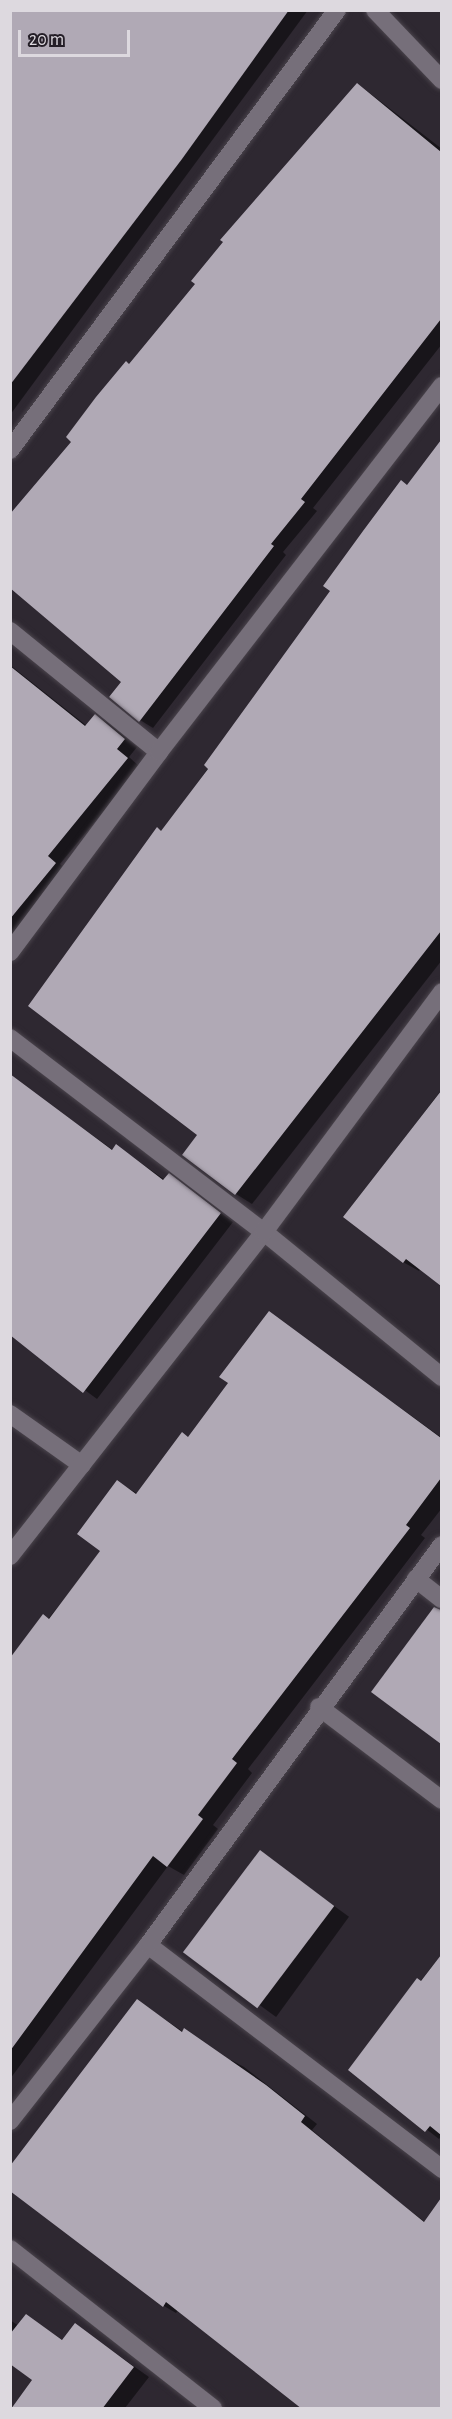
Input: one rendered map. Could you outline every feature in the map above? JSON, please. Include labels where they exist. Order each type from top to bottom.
[{"type":"street","points":[[10,450],[337,10]]},
{"type":"street","points":[[375,10],[441,80]]},
{"type":"street","points":[[10,952],[159,752],[441,386]]},
{"type":"street","points":[[10,631],[159,752]]},
{"type":"street","points":[[10,1556],[264,1233],[441,992]]},
{"type":"street","points":[[10,1038],[264,1233],[441,1377]]},
{"type":"street","points":[[10,1414],[82,1466]]},
{"type":"street","points":[[10,2121],[148,1945],[319,1707],[441,1545]]},
{"type":"street","points":[[416,1579],[441,1599]]},
{"type":"street","points":[[319,1707],[441,1800]]},
{"type":"street","points":[[148,1945],[441,2169]]},
{"type":"street","points":[[10,2249],[213,2409]]},
{"type":"building","points":[[10,10],[289,10],[182,159],[10,385]]},
{"type":"building","points":[[357,83],[441,152],[441,319],[301,499],[305,502],[271,544],[274,546],[139,722],[109,697],[121,682],[10,588],[10,514],[71,442],[66,437],[96,397],[126,361],[129,364],[195,284],[191,281],[223,242],[220,240]]},
{"type":"building","points":[[441,440],[441,931],[235,1195],[182,1155],[197,1135],[28,1006],[157,827],[161,831],[208,769],[204,765],[330,591],[323,586],[363,531],[401,480],[407,485]]},
{"type":"building","points":[[10,666],[85,726],[95,714],[125,739],[117,749],[128,758],[48,856],[56,863],[10,919]]},
{"type":"building","points":[[10,1074],[112,1150],[116,1144],[163,1180],[169,1173],[221,1213],[83,1393],[10,1335]]},
{"type":"building","points":[[441,1091],[441,1286],[406,1259],[403,1263],[343,1217]]},
{"type":"building","points":[[269,1311],[441,1438],[441,1478],[406,1525],[410,1528],[232,1759],[237,1763],[198,1815],[203,1819],[167,1867],[153,1856],[10,2051],[10,1658],[43,1614],[49,1619],[100,1551],[77,1534],[117,1480],[136,1494],[182,1432],[188,1437],[228,1383],[219,1377]]},
{"type":"building","points":[[434,1607],[441,1610],[441,1744],[371,1692]]},
{"type":"building","points":[[260,1850],[334,1906],[257,2008],[183,1952]]},
{"type":"building","points":[[441,1955],[441,2135],[430,2126],[425,2132],[348,2070],[417,1978],[421,1981]]},
{"type":"building","points":[[137,1999],[182,2032],[184,2028],[266,2085],[305,2116],[301,2122],[424,2222],[441,2198],[441,2409],[302,2409],[166,2302],[163,2307],[10,2191],[10,2166]]},
{"type":"building","points":[[26,2314],[62,2340],[75,2323],[134,2367],[102,2409],[11,2409],[32,2380],[10,2364],[10,2334]]}]
